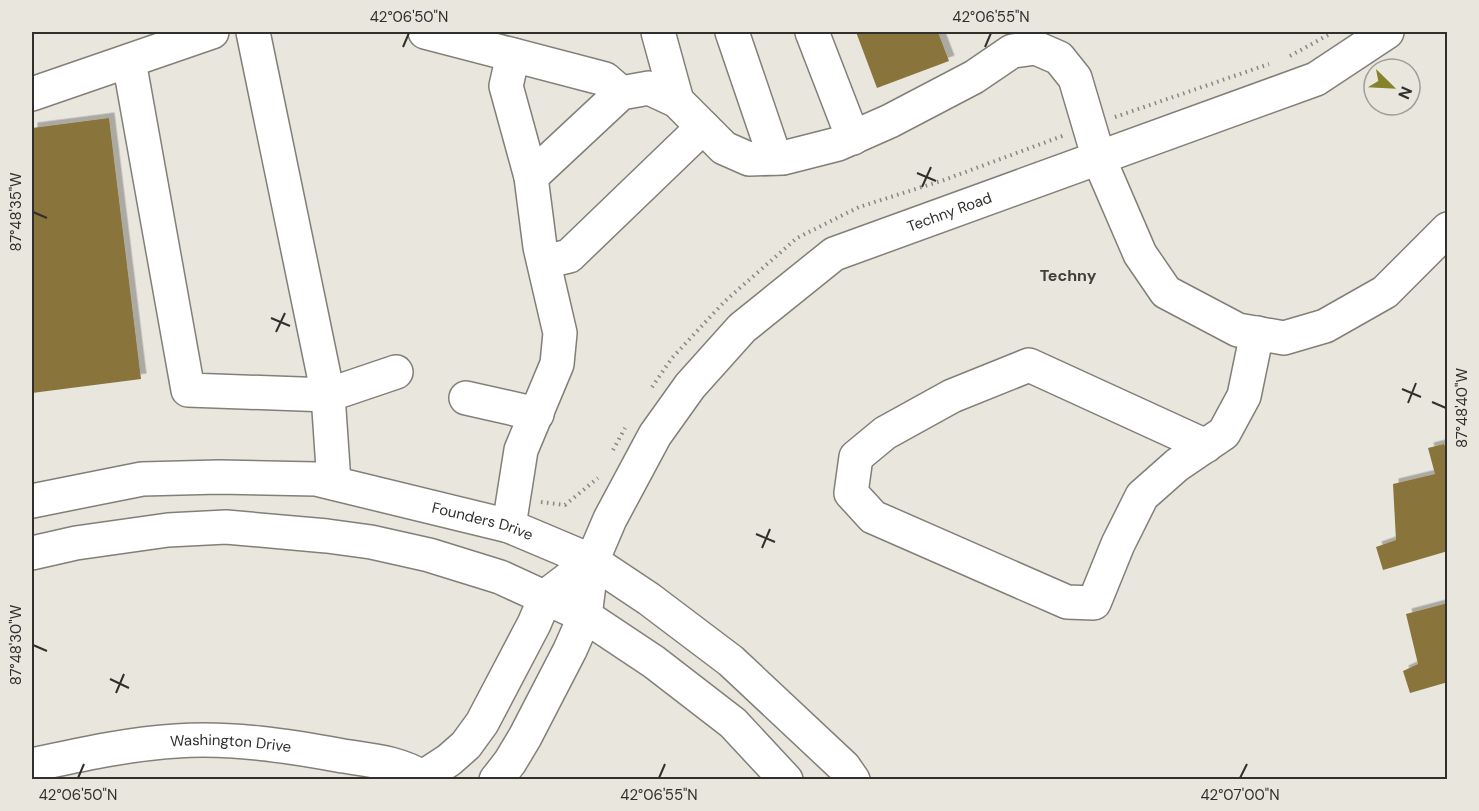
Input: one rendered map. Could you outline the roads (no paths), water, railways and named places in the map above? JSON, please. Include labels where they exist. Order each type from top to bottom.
[{"type":"main road","points":[[32,94],[212,32]]},
{"type":"main road","points":[[253,32],[328,395],[334,483]]},
{"type":"main road","points":[[425,32],[605,79],[621,93]]},
{"type":"main road","points":[[658,32],[677,101]]},
{"type":"main road","points":[[732,32],[775,158]]},
{"type":"main road","points":[[812,32],[853,138]]},
{"type":"main road","name":"Techny Road","points":[[592,561],[610,519],[655,435],[690,386],[742,328],[834,255],[1317,79],[1387,32]]},
{"type":"main road","points":[[531,177],[621,93],[649,88],[677,101],[724,148],[749,159],[775,158],[838,144],[853,138],[974,77],[1012,51],[1036,48],[1059,58],[1076,78],[1099,159],[1140,254],[1166,292],[1238,330],[1284,338],[1325,326],[1385,292],[1448,229]]},
{"type":"main road","points":[[512,512],[521,450],[557,364],[560,333],[540,247],[531,177],[506,86],[513,55]]},
{"type":"main road","points":[[129,61],[188,390],[328,395],[396,372]]},
{"type":"main road","points":[[543,262],[569,256],[703,126]]},
{"type":"main road","points":[[1206,446],[1029,365],[952,396],[885,433],[856,457],[851,493],[873,517],[1067,602],[1094,603],[1118,544],[1142,496],[1177,465],[1206,446],[1224,433],[1244,396],[1257,333]]},
{"type":"main road","points":[[466,398],[537,414]]},
{"type":"main road","name":"Founders Drive","points":[[32,501],[142,479],[305,478],[512,512],[649,599],[731,661],[844,767],[854,780]]},
{"type":"main road","points":[[32,553],[76,543],[168,530],[226,527],[281,530],[371,542],[429,555],[500,577],[546,596],[585,616],[654,662],[733,723],[786,780]]},
{"type":"main road","points":[[425,778],[466,745],[482,723],[534,624],[546,596],[592,561]]},
{"type":"main road","points":[[496,780],[525,737],[585,616],[592,561]]},
{"type":"main road","name":"Washington Drive","points":[[52,768],[132,745],[176,741],[217,741],[313,751],[368,760],[394,766],[425,778]]},
{"type":"district","name":"Techny","points":[[1068,275]]}]
